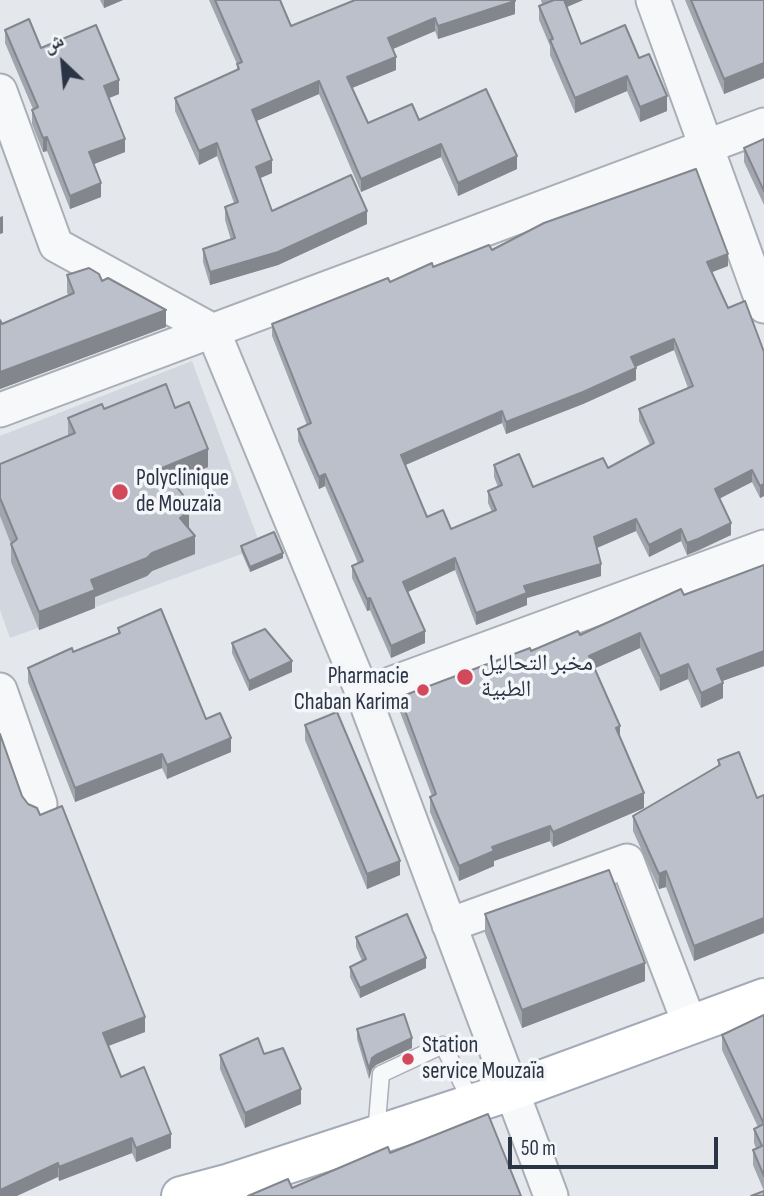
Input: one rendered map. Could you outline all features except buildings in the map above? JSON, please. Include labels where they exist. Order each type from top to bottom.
[{"type":"main road","points":[[181,1196],[232,1190],[376,1135],[511,1091],[764,998]]},
{"type":"street","points":[[653,0],[764,306]]},
{"type":"street","points":[[0,91],[56,245],[213,331],[363,694],[551,1196]]},
{"type":"street","points":[[0,410],[764,125]]},
{"type":"street","points":[[363,694],[764,547]]},
{"type":"street","points":[[0,690],[40,804]]},
{"type":"street","points":[[449,925],[627,861],[690,1025]]},
{"type":"lane","points":[[376,1135],[381,1074],[443,1045],[472,1103]]},
{"type":"shaded area","name":"Polyclinique de Mouzaïa","points":[[192,361],[261,547],[10,638],[0,610],[0,436]]},
{"type":"place","name":"Polyclinique de Mouzaïa","points":[[120,492]]},
{"type":"place","name":"مخبر التحاليل الطبية","points":[[465,677]]},
{"type":"place","name":"Pharmacie Chaban Karima","points":[[423,690]]},
{"type":"place","name":"Station service Mouzaïa","points":[[408,1059]]}]
